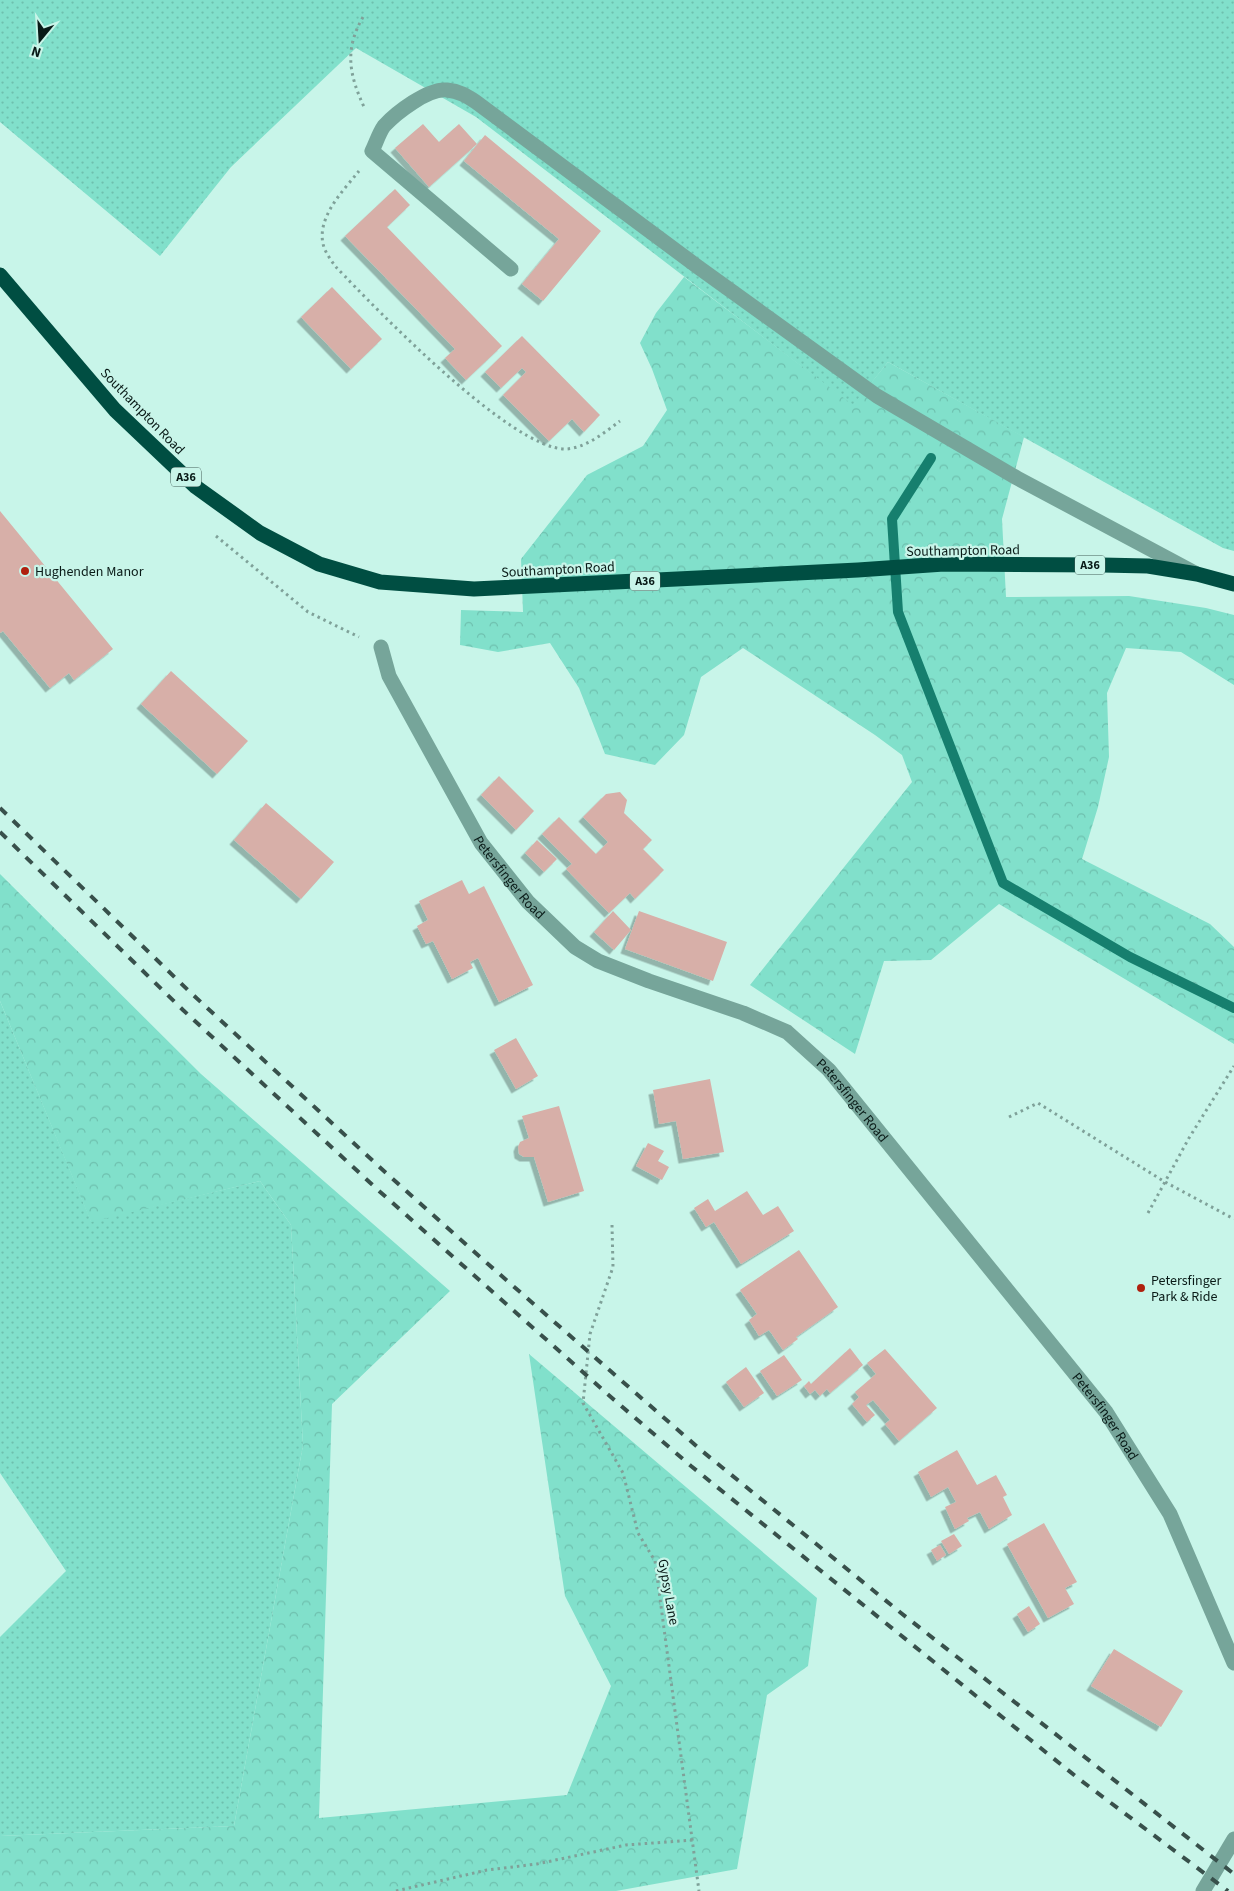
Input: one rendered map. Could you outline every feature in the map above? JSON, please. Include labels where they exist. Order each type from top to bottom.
[{"type":"highway","name":"Southampton Road","points":[[0,276],[115,410],[196,487],[260,534],[319,564],[380,582],[474,589],[944,564],[1148,566],[1197,574],[1234,584]]},
{"type":"street","points":[[510,269],[372,151],[383,128],[395,116],[414,102],[434,92],[445,89],[460,92],[476,102],[698,267],[877,396],[1017,478],[1197,574]]},
{"type":"street","name":"Petersfinger Road","points":[[381,647],[389,676],[481,843],[528,902],[575,947],[598,961],[649,981],[743,1013],[787,1032],[829,1070],[1106,1412],[1170,1514],[1234,1663]]},
{"type":"street","points":[[1202,1891],[1234,1839]]},
{"type":"path","points":[[363,17],[356,29],[352,43],[350,57],[352,74],[358,95],[372,124],[383,128]]},
{"type":"path","points":[[372,151],[361,169],[334,202],[324,223],[322,238],[325,251],[336,267],[369,302],[459,386],[532,438],[550,447],[568,449],[602,435],[620,421]]},
{"type":"path","points":[[1148,1213],[1189,1138],[1234,1066]]},
{"type":"path","points":[[1009,1117],[1038,1104],[1165,1182],[1234,1219]]},
{"type":"path","name":"Gypsy Lane","points":[[612,1225],[613,1267],[590,1334],[583,1403],[623,1473],[638,1533],[655,1561],[699,1891]]},
{"type":"path","points":[[396,1891],[487,1870],[536,1864],[626,1845],[693,1840]]},
{"type":"green space","points":[[0,0],[1234,0],[1234,551],[1223,548],[888,362],[853,406],[476,117],[356,48],[231,167],[160,256],[0,122]]},
{"type":"green space","points":[[684,277],[853,405],[888,362],[1024,437],[1002,519],[1006,597],[1129,596],[1206,608],[1234,615],[1234,685],[1181,652],[1126,648],[1107,693],[1109,757],[1098,807],[1082,859],[1210,924],[1234,947],[1234,1044],[999,904],[931,960],[884,961],[855,1054],[750,985],[912,782],[902,755],[875,735],[743,648],[701,677],[684,735],[655,765],[605,754],[579,688],[550,643],[498,652],[460,645],[461,610],[523,612],[521,559],[587,475],[643,446],[667,410],[640,343],[656,313]]},
{"type":"green space","points":[[0,874],[201,1074],[450,1291],[332,1404],[319,1818],[567,1795],[611,1686],[565,1596],[529,1354],[817,1598],[808,1666],[767,1695],[737,1869],[616,1891],[0,1891],[0,1836],[234,1826],[303,1445],[291,1225],[260,1181],[91,1222],[0,1001]]},
{"type":"green space","points":[[0,1001],[91,1221],[260,1181],[291,1225],[303,1445],[234,1826],[0,1836],[0,1637],[66,1571],[0,1473]]},
{"type":"building","points":[[423,124],[439,142],[459,124],[477,144],[429,187],[395,148]]},
{"type":"building","points":[[485,135],[601,231],[543,301],[522,284],[559,239],[464,161]]},
{"type":"building","points":[[395,189],[410,205],[387,227],[502,346],[466,380],[445,358],[455,349],[345,236]]},
{"type":"building","points":[[332,287],[382,339],[351,369],[301,317]]},
{"type":"building","points":[[522,336],[600,415],[584,432],[572,419],[549,441],[503,395],[526,372],[522,368],[501,388],[485,372]]},
{"type":"building","name":"Hughenden Manor","points":[[0,511],[113,649],[74,680],[69,673],[50,688],[3,631],[0,633]]},
{"type":"building","points":[[171,671],[248,741],[217,774],[141,704]]},
{"type":"building","points":[[499,776],[534,811],[516,830],[481,795]]},
{"type":"building","points":[[620,792],[627,800],[624,813],[652,840],[643,849],[664,870],[635,899],[630,893],[609,913],[566,869],[572,864],[542,834],[559,817],[596,854],[608,842],[583,817],[606,794]]},
{"type":"building","points":[[266,803],[334,862],[301,899],[234,840]]},
{"type":"building","points":[[537,840],[557,859],[544,872],[525,853]]},
{"type":"building","points":[[462,880],[469,894],[484,886],[533,985],[499,1002],[478,958],[470,962],[473,968],[452,979],[433,941],[426,944],[417,926],[428,920],[419,901]]},
{"type":"building","points":[[613,911],[631,930],[614,950],[594,932]]},
{"type":"building","points":[[639,911],[727,942],[713,981],[625,949]]},
{"type":"building","points":[[516,1038],[538,1076],[516,1089],[494,1050]]},
{"type":"building","points":[[710,1079],[724,1152],[683,1159],[676,1121],[659,1124],[653,1090]]},
{"type":"building","points":[[559,1106],[584,1191],[548,1202],[534,1157],[524,1157],[519,1154],[518,1147],[520,1142],[529,1138],[522,1116]]},
{"type":"building","points":[[648,1143],[664,1151],[658,1161],[669,1167],[662,1180],[636,1166]]},
{"type":"building","points":[[747,1191],[763,1215],[778,1206],[794,1231],[741,1264],[714,1222],[706,1227],[694,1208],[708,1199],[715,1211]]},
{"type":"building","points":[[799,1250],[838,1307],[796,1337],[798,1339],[783,1350],[769,1330],[759,1336],[749,1320],[757,1314],[740,1290]]},
{"type":"building","points":[[850,1348],[863,1365],[830,1393],[827,1389],[820,1396],[815,1390],[810,1394],[804,1386],[809,1381],[811,1384]]},
{"type":"building","points":[[885,1349],[937,1408],[899,1441],[885,1424],[890,1420],[873,1400],[866,1405],[875,1415],[867,1422],[852,1404],[859,1397],[855,1392],[876,1374],[867,1363]]},
{"type":"building","points":[[784,1355],[802,1380],[777,1396],[760,1371]]},
{"type":"building","points":[[746,1367],[764,1393],[744,1407],[726,1382]]},
{"type":"building","points":[[957,1450],[977,1485],[996,1475],[1007,1495],[1003,1497],[1012,1515],[989,1529],[980,1512],[967,1518],[969,1521],[955,1529],[945,1507],[956,1502],[948,1487],[931,1497],[918,1472]]},
{"type":"building","points":[[1044,1523],[1077,1582],[1065,1588],[1074,1604],[1048,1618],[1007,1544]]},
{"type":"building","points":[[954,1534],[962,1546],[949,1554],[941,1541]]},
{"type":"building","points":[[940,1545],[946,1555],[937,1561],[931,1550]]},
{"type":"building","points":[[1029,1606],[1040,1624],[1028,1632],[1017,1614]]},
{"type":"building","points":[[1114,1649],[1183,1691],[1161,1727],[1091,1686]]},
{"type":"waterway","points":[[931,458],[892,519],[898,612],[1003,883],[1130,957],[1234,1008]]},
{"type":"railway","points":[[0,808],[191,993],[385,1172],[702,1451],[901,1613],[1234,1874]]},
{"type":"railway","points":[[0,832],[183,1010],[378,1190],[612,1398],[691,1466],[1079,1779],[1228,1891]]},
{"type":"place","name":"Hughenden Manor","points":[[25,571]]},
{"type":"place","name":"Petersfinger Park & Ride","points":[[1141,1288]]}]
